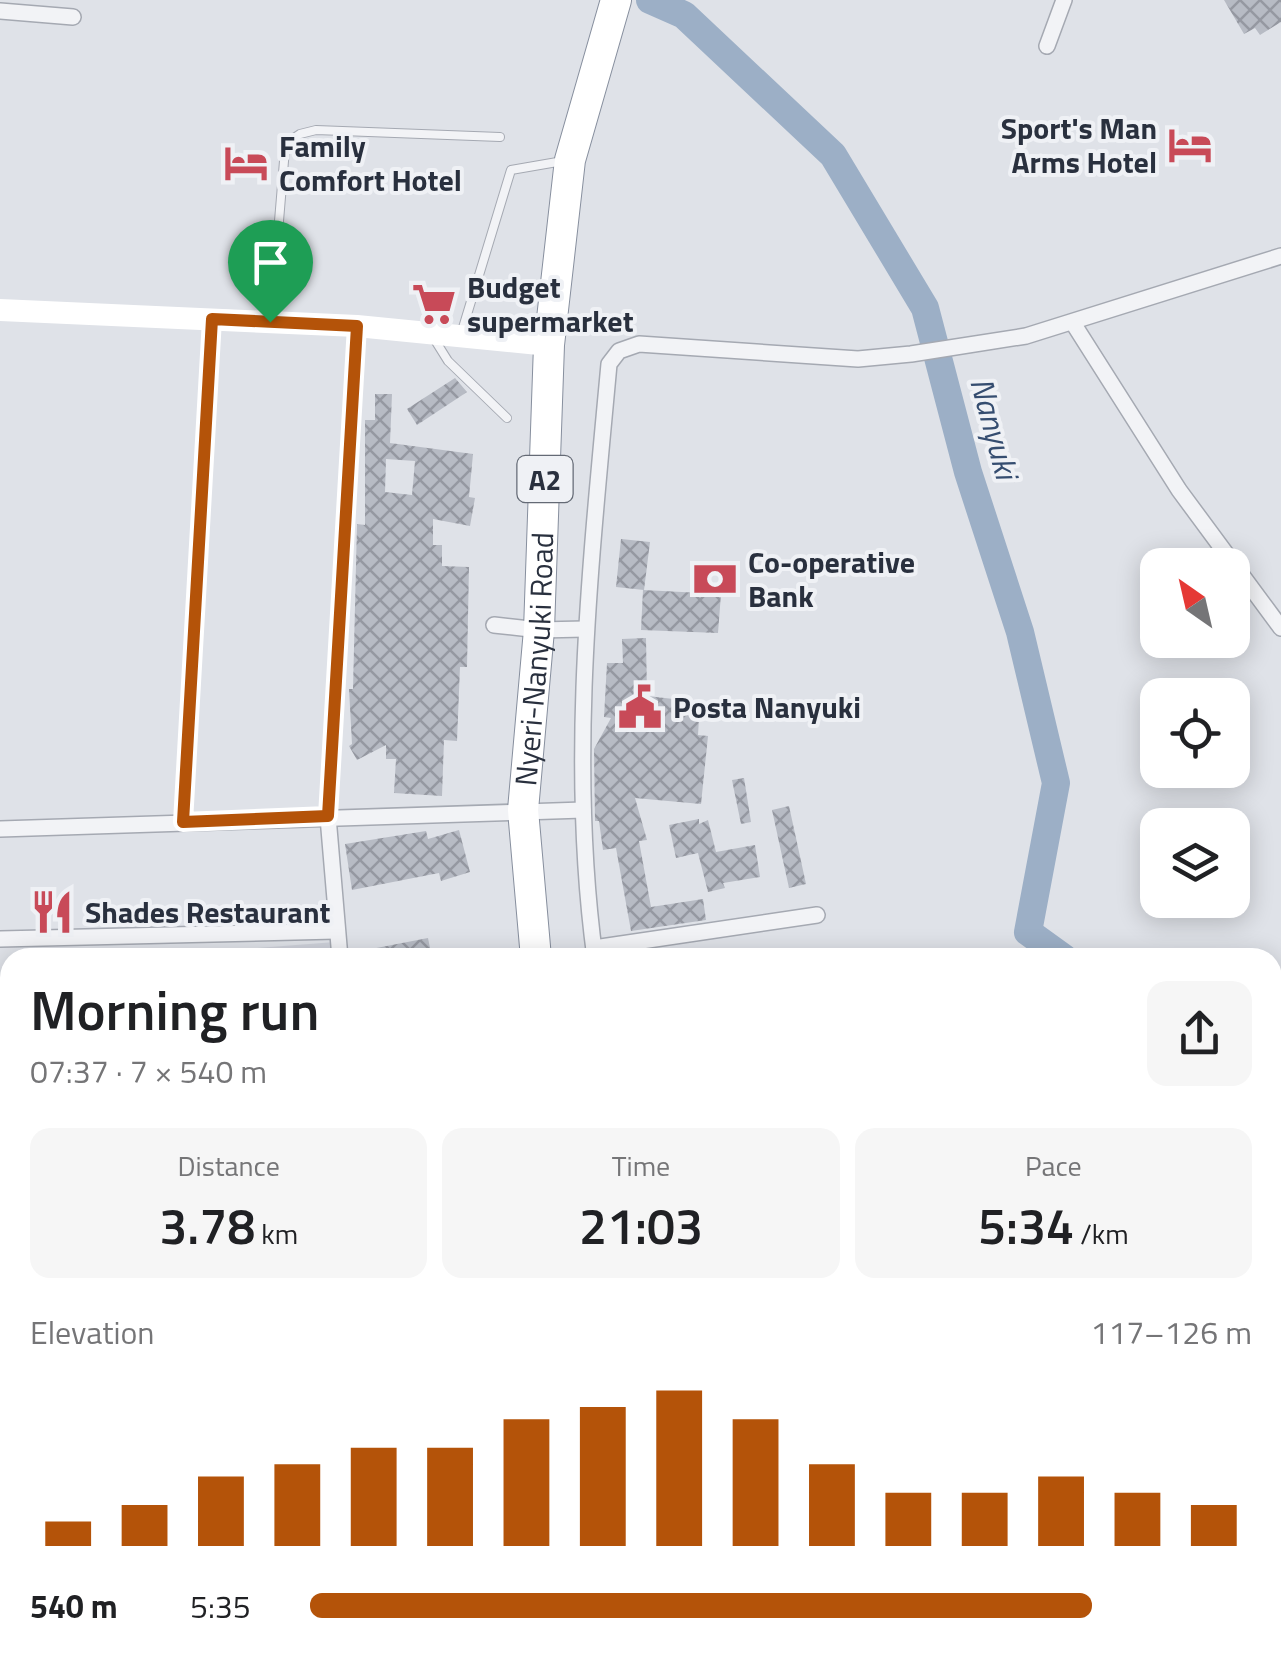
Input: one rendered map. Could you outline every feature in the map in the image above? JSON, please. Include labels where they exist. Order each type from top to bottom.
[{"type":"highway","name":"Nyeri-Nanyuki Road","points":[[535,948],[524,810],[539,630],[550,345],[570,160],[615,3]]},
{"type":"main road","points":[[0,310],[357,326],[550,345]]},
{"type":"street","points":[[1046,46],[1064,0]]},
{"type":"street","points":[[0,11],[73,17]]},
{"type":"street","points":[[595,948],[583,810],[586,628],[609,364],[620,351],[640,344],[858,359],[961,348],[1073,323],[1281,256]]},
{"type":"street","points":[[183,822],[212,319]]},
{"type":"street","points":[[1073,323],[1179,490],[1281,628]]},
{"type":"street","points":[[339,948],[328,816],[357,326]]},
{"type":"street","points":[[494,625],[539,630],[586,628]]},
{"type":"street","points":[[0,829],[583,810]]},
{"type":"street","points":[[624,948],[817,915]]},
{"type":"street","points":[[0,939],[336,931]]},
{"type":"lane","points":[[270,322],[290,140],[316,130],[500,137]]},
{"type":"lane","points":[[461,335],[511,170],[570,160]]},
{"type":"lane","points":[[431,332],[448,361],[507,418]]},
{"type":"shaded area","points":[[335,942],[336,948],[256,948]]},
{"type":"building","points":[[1224,0],[1281,0],[1281,22],[1260,35],[1255,28],[1244,34]]},
{"type":"building","points":[[455,378],[467,392],[417,425],[407,409]]},
{"type":"building","points":[[375,394],[392,394],[390,443],[473,454],[469,497],[475,498],[470,526],[433,519],[433,545],[442,545],[442,566],[469,567],[467,667],[460,667],[457,741],[444,740],[442,796],[394,793],[396,759],[386,759],[386,745],[357,760],[349,746],[357,524],[365,525],[365,420],[375,420]],"holes":[[[386,459],[415,461],[412,495],[385,492]]]},
{"type":"building","points":[[621,539],[650,542],[644,590],[616,587]]},
{"type":"building","points":[[643,590],[721,594],[718,633],[641,630]]},
{"type":"building","points":[[646,638],[647,696],[700,702],[698,735],[708,736],[701,804],[635,798],[647,840],[639,841],[651,907],[703,899],[706,920],[631,931],[616,848],[603,850],[599,821],[595,821],[594,749],[611,718],[604,717],[607,663],[623,663],[622,639]]},
{"type":"building","points":[[744,778],[751,822],[741,824],[732,780]]},
{"type":"building","points":[[789,806],[806,884],[789,888],[772,810]]},
{"type":"building","points":[[699,819],[699,824],[708,820],[716,852],[755,845],[760,877],[723,883],[725,888],[708,892],[698,853],[676,858],[669,825]]},
{"type":"building","points":[[459,830],[470,872],[441,881],[439,873],[352,890],[345,844],[426,831],[428,839]]},
{"type":"building","points":[[428,938],[430,948],[376,948]]},
{"type":"waterway","name":"Nanyuki","points":[[650,0],[684,15],[833,155],[925,308],[968,472],[1020,632],[1056,783],[1028,932],[1050,948]]},
{"type":"place","name":"Sport's Man Arms Hotel","points":[[1190,145]]},
{"type":"place","name":"Family Comfort Hotel","points":[[246,163]]},
{"type":"place","name":"Budget supermarket","points":[[434,304]]},
{"type":"place","name":"Co-operative Bank","points":[[715,579]]},
{"type":"place","name":"Posta Nanyuki","points":[[640,707]]},
{"type":"place","name":"Shades Restaurant","points":[[52,912]]},
{"type":"route","points":[[212,319],[270,322],[357,326],[328,816],[183,822],[212,319]]}]
